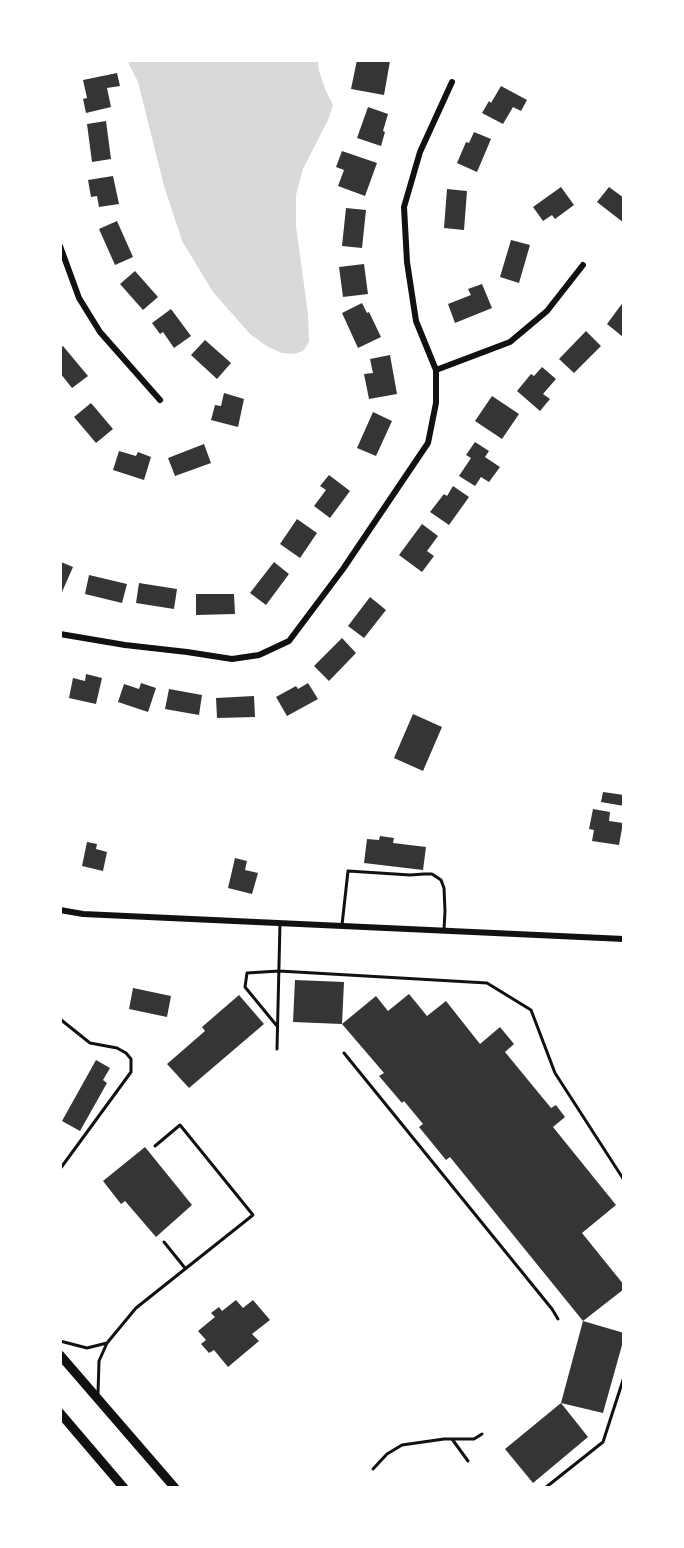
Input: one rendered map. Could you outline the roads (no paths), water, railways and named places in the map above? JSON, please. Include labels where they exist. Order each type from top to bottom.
[{"type":"main road","points":[[60,1354],[175,1488]]},
{"type":"main road","points":[[60,1413],[124,1488]]},
{"type":"street","points":[[60,634],[232,659],[259,655],[289,641],[343,568],[428,443],[436,403],[436,370],[416,321],[407,262],[404,207],[420,152],[452,82]]},
{"type":"street","points":[[60,249],[79,298],[100,332],[160,400]]},
{"type":"street","points":[[436,370],[510,342],[547,310],[583,265]]},
{"type":"street","points":[[60,910],[83,914],[624,939]]},
{"type":"lane","points":[[342,925],[348,871],[432,874],[441,880],[444,888],[444,930]]},
{"type":"lane","points":[[277,1049],[280,922]]},
{"type":"lane","points":[[277,1026],[245,987],[247,973],[279,971],[487,983],[531,1010],[555,1073],[624,1180]]},
{"type":"lane","points":[[60,1019],[90,1043],[117,1048],[131,1059],[131,1072],[60,1169]]},
{"type":"lane","points":[[344,1053],[558,1319]]},
{"type":"lane","points":[[98,1398],[99,1361],[107,1343],[136,1308],[252,1215],[180,1125],[154,1146]]},
{"type":"lane","points":[[164,1242],[185,1269]]},
{"type":"lane","points":[[60,1341],[87,1348],[107,1343]]},
{"type":"lane","points":[[545,1488],[603,1442],[624,1377]]},
{"type":"lane","points":[[373,1469],[387,1454],[402,1445],[452,1439],[474,1439],[482,1434]]},
{"type":"lane","points":[[452,1439],[468,1461]]}]
